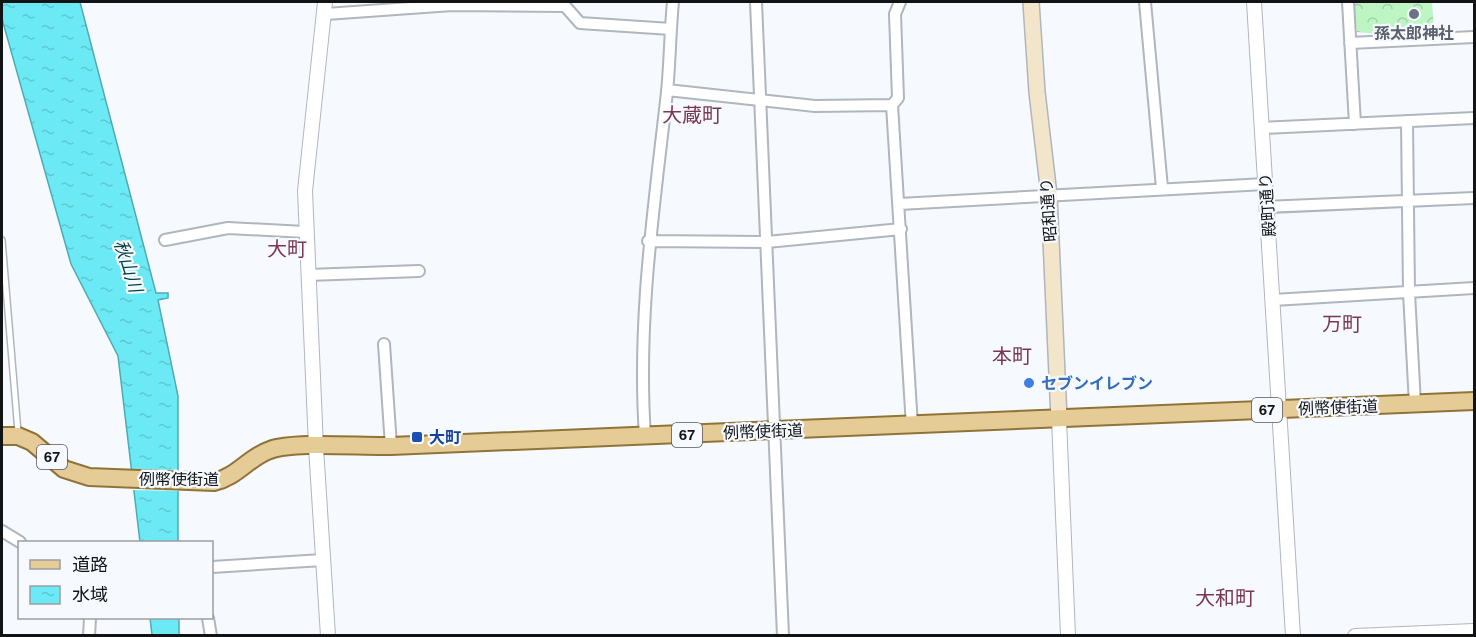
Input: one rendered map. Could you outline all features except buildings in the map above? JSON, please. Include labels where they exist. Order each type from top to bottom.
[{"type":"main road","name":"昭和通り","points":[[1031,2],[1037,92],[1049,195],[1059,419]]},
{"type":"main road","name":"例幣使街道","points":[[10,436],[42,448],[64,469],[78,475],[202,482],[227,479],[270,449],[912,426],[1474,401]]},
{"type":"street","points":[[645,436],[641,377],[648,241],[667,90],[673,2]]},
{"type":"street","points":[[756,2],[777,431],[783,636]]},
{"type":"street","points":[[900,2],[895,14],[898,98],[892,105],[912,426]]},
{"type":"street","points":[[1145,2],[1162,188]]},
{"type":"street","name":"殿町通り","points":[[1254,2],[1293,636]]},
{"type":"street","points":[[1348,2],[1355,124]]},
{"type":"street","points":[[328,636],[305,232],[305,190],[326,8],[452,5],[565,6],[580,23],[671,29]]},
{"type":"street","points":[[1350,43],[1474,37]]},
{"type":"street","points":[[667,90],[760,102],[814,106],[892,105]]},
{"type":"street","points":[[1262,128],[1474,118]]},
{"type":"street","points":[[1407,121],[1409,293],[1415,404]]},
{"type":"street","points":[[899,204],[1265,184]]},
{"type":"street","points":[[1267,207],[1474,198]]},
{"type":"street","points":[[165,240],[228,228],[305,232]]},
{"type":"street","points":[[648,241],[767,242],[901,229]]},
{"type":"street","points":[[308,275],[419,271]]},
{"type":"street","points":[[1273,300],[1474,288]]},
{"type":"street","points":[[384,344],[391,446]]},
{"type":"street","points":[[1059,419],[1068,636]]},
{"type":"street","points":[[2,531],[18,542]]},
{"type":"street","points":[[213,567],[323,560]]},
{"type":"street","points":[[89,636],[90,619]]},
{"type":"street","points":[[208,619],[211,636]]},
{"type":"street","points":[[1355,636],[1474,631]]},
{"type":"lane","points":[[2,240],[10,436]]},
{"type":"green space","points":[[1353,2],[1432,2],[1434,30],[1378,34],[1357,32]]},
{"type":"water","name":"秋山川","points":[[2,2],[80,2],[156,293],[168,293],[168,298],[158,300],[178,396],[178,541],[140,541],[118,356],[71,264],[2,19]]},
{"type":"water","points":[[150,619],[179,619],[179,635],[152,635]]},
{"type":"pier","points":[[128,469],[181,470],[181,491],[130,490]]},
{"type":"place","name":"孫太郎神社","points":[[1414,14]]},
{"type":"place","name":"セブンイレブン","points":[[1029,383]]},
{"type":"place","name":"大町","points":[[417,437]]},
{"type":"district","name":"大蔵町","points":[[692,115]]},
{"type":"district","name":"大町","points":[[287,249]]},
{"type":"district","name":"万町","points":[[1342,324]]},
{"type":"district","name":"本町","points":[[1012,356]]},
{"type":"district","name":"大和町","points":[[1225,598]]}]
